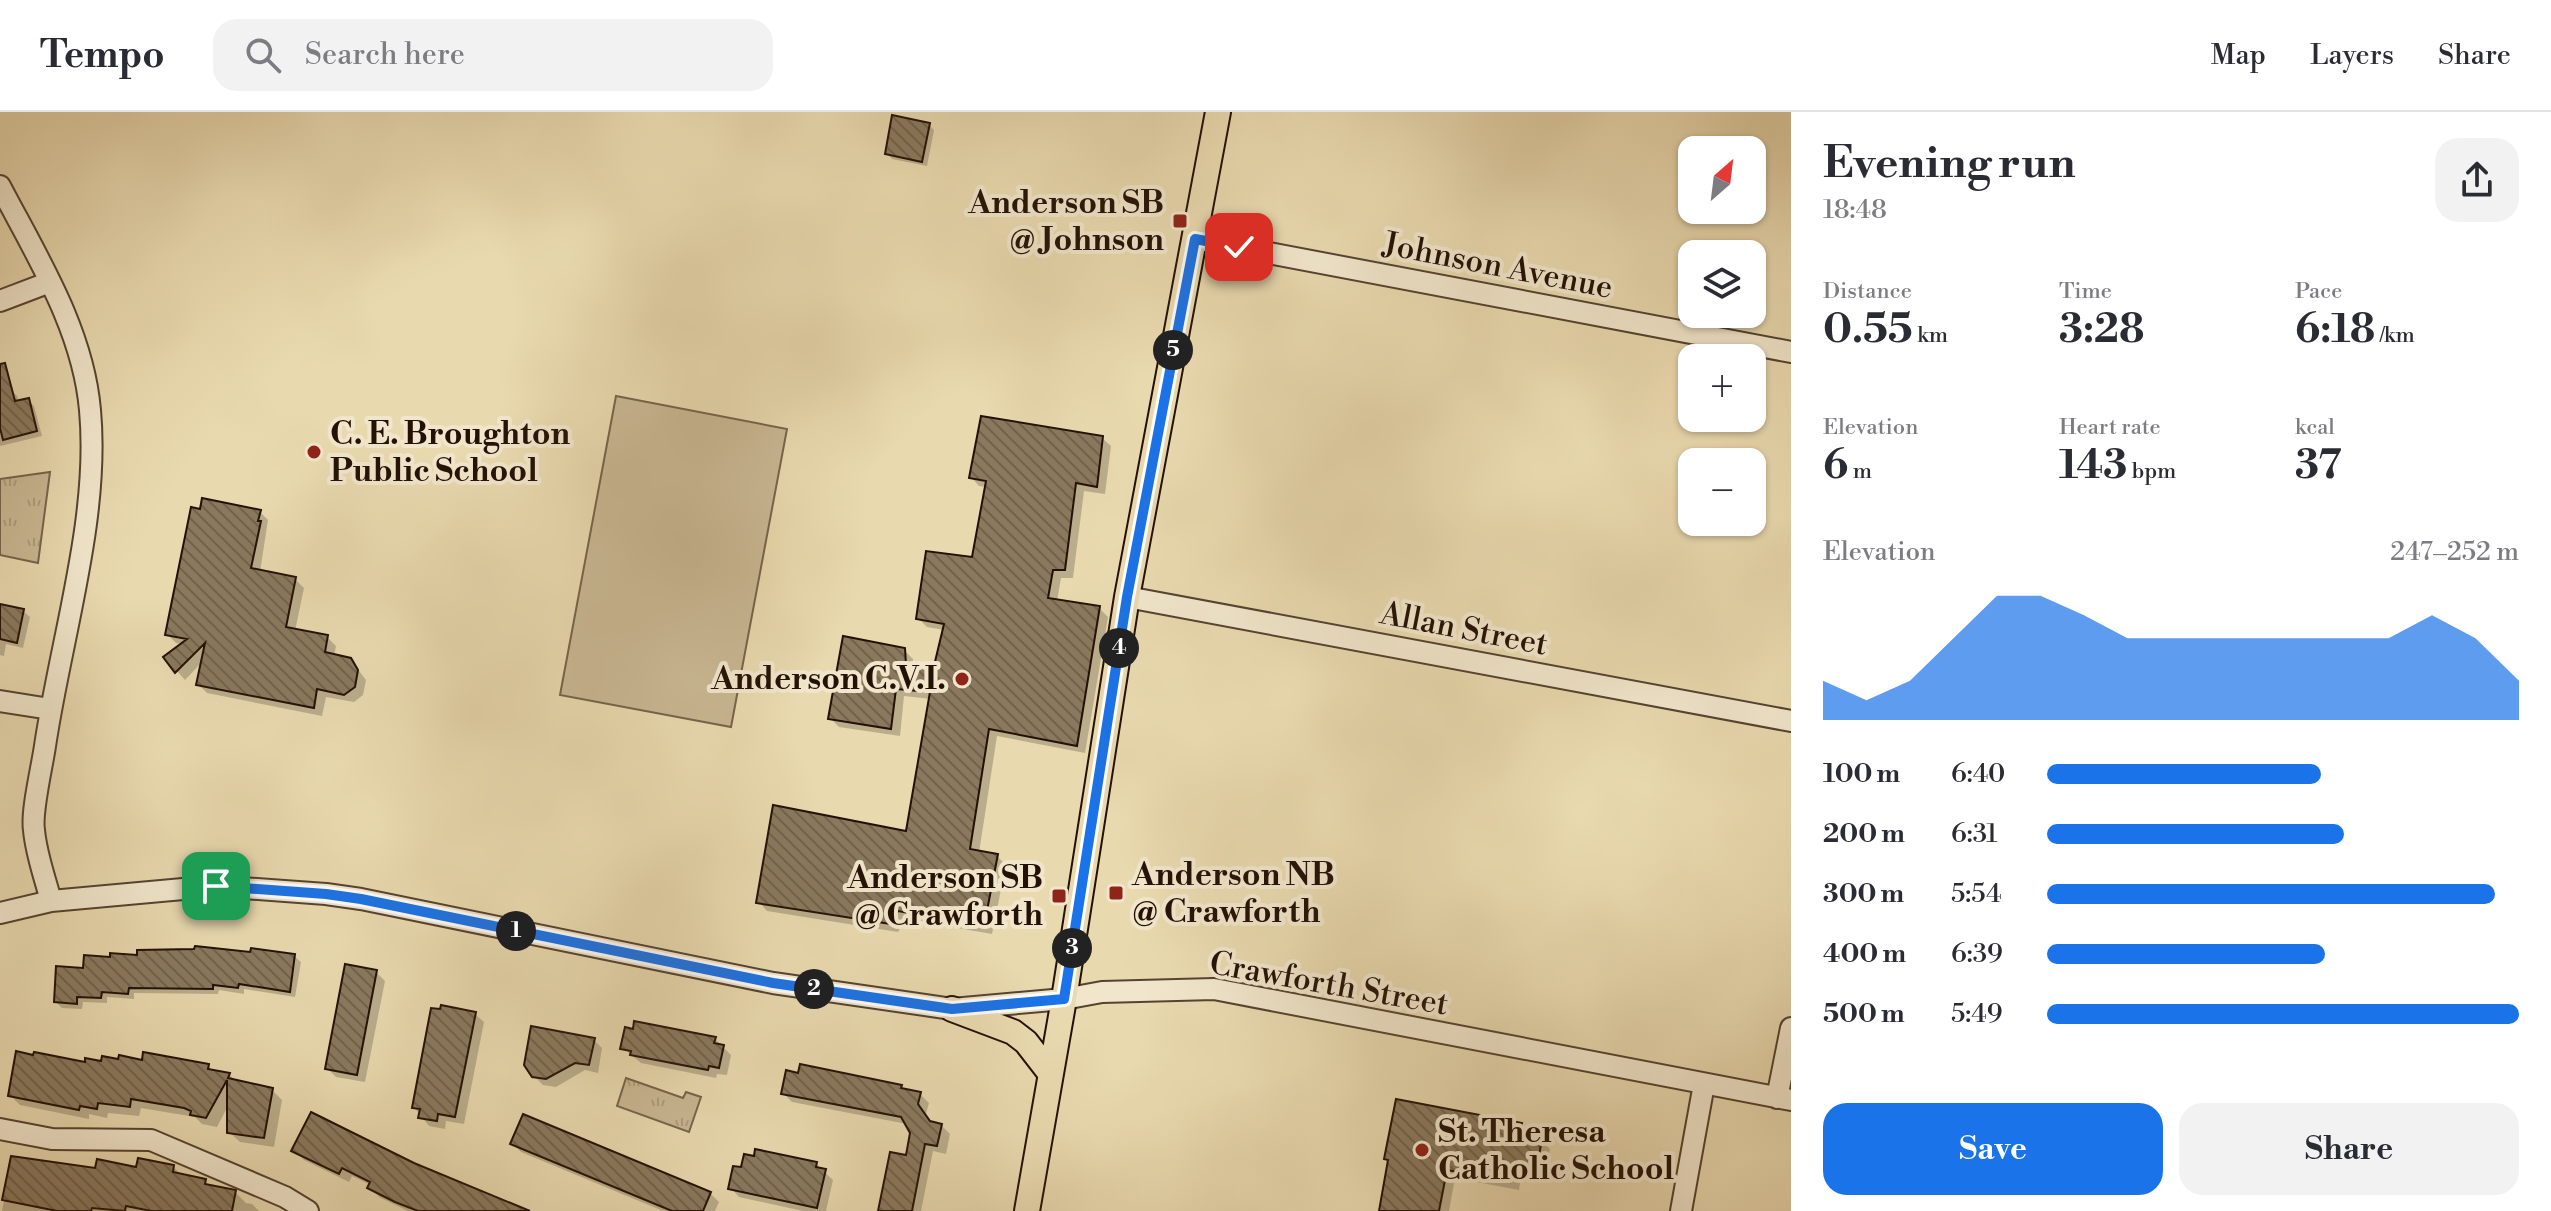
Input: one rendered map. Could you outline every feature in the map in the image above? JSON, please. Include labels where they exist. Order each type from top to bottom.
[{"type":"main road","points":[[1027,1211],[1064,999],[1127,597],[1218,112]]},
{"type":"main road","points":[[952,1009],[1013,1032],[1026,1042],[1050,1073]]},
{"type":"street","points":[[0,186],[67,318],[82,364],[90,410],[88,491],[82,542],[50,709],[33,828],[51,901]]},
{"type":"street","name":"Johnson Avenue","points":[[1195,239],[1791,352]]},
{"type":"street","points":[[0,301],[50,282]]},
{"type":"street","name":"Allan Street","points":[[1127,597],[1791,721]]},
{"type":"street","points":[[0,701],[50,709]]},
{"type":"street","name":"Crawforth Street","points":[[0,913],[51,901],[216,886],[326,894],[773,983],[952,1009],[1064,999],[1102,992],[1214,989],[1784,1099]]},
{"type":"street","points":[[1784,1099],[1791,1028]]},
{"type":"street","points":[[1681,1211],[1704,1084]]},
{"type":"street","points":[[0,1129],[52,1139],[151,1140],[285,1197],[308,1211]]},
{"type":"green space","points":[[616,396],[787,429],[731,727],[560,695]]},
{"type":"green space","points":[[50,472],[38,563],[0,555],[0,479]]},
{"type":"green space","points":[[626,1078],[683,1098],[686,1092],[701,1097],[689,1132],[617,1106]]},
{"type":"building","points":[[892,115],[930,123],[922,162],[885,154]]},
{"type":"building","points":[[5,363],[15,401],[29,398],[37,431],[3,440],[0,428],[0,364]]},
{"type":"building","name":"Anderson C.V.I.","points":[[981,416],[1103,436],[1097,487],[1076,483],[1065,570],[1053,570],[1048,598],[1100,606],[1077,746],[989,729],[970,849],[998,854],[984,926],[898,911],[890,924],[756,903],[773,805],[906,831],[930,692],[896,689],[891,729],[828,719],[843,636],[905,648],[906,665],[933,670],[944,624],[916,619],[926,551],[972,557],[986,481],[969,478]]},
{"type":"building","points":[[202,498],[261,510],[251,568],[296,577],[286,627],[328,635],[325,652],[351,658],[358,670],[355,687],[344,695],[317,689],[314,708],[196,685],[205,643],[175,673],[163,657],[187,639],[165,635],[191,507],[200,509]]},
{"type":"building","points":[[0,604],[24,609],[17,643],[0,639]]},
{"type":"building","points":[[195,946],[250,952],[251,948],[295,954],[290,992],[239,984],[238,988],[213,985],[213,989],[129,988],[128,994],[102,992],[101,998],[77,997],[77,1004],[54,1002],[56,966],[83,968],[84,955],[137,955],[137,950],[194,949]]},
{"type":"building","points":[[345,964],[377,970],[357,1075],[325,1069]]},
{"type":"building","points":[[441,1005],[476,1012],[455,1117],[438,1114],[437,1121],[418,1118],[420,1109],[412,1108],[431,1008],[440,1009]]},
{"type":"building","points":[[634,1021],[716,1037],[714,1043],[724,1045],[719,1068],[709,1066],[708,1070],[630,1055],[631,1051],[620,1049],[625,1027],[633,1029]]},
{"type":"building","points":[[531,1026],[595,1038],[589,1065],[575,1063],[546,1079],[532,1077],[524,1065]]},
{"type":"building","points":[[16,1051],[85,1062],[85,1058],[101,1061],[102,1056],[118,1059],[119,1055],[142,1060],[143,1052],[209,1064],[208,1069],[230,1073],[228,1078],[273,1088],[264,1138],[227,1133],[227,1080],[206,1118],[190,1115],[191,1111],[184,1108],[131,1099],[130,1107],[98,1103],[97,1109],[80,1106],[79,1110],[8,1096]]},
{"type":"building","points":[[800,1064],[902,1085],[901,1088],[921,1092],[918,1104],[930,1121],[942,1124],[937,1146],[925,1144],[912,1211],[878,1211],[890,1152],[906,1155],[910,1133],[901,1117],[781,1094],[786,1070],[798,1073]]},
{"type":"building","points":[[1396,1099],[1522,1123],[1519,1135],[1542,1139],[1536,1172],[1513,1168],[1510,1182],[1447,1170],[1439,1211],[1379,1211],[1388,1160],[1384,1159]]},
{"type":"building","points":[[311,1112],[414,1163],[530,1211],[418,1211],[395,1202],[367,1188],[370,1182],[342,1168],[339,1174],[291,1151]]},
{"type":"building","points":[[523,1114],[711,1192],[703,1211],[672,1211],[510,1144]]},
{"type":"building","points":[[755,1149],[817,1162],[816,1167],[826,1169],[817,1208],[728,1189],[733,1166],[741,1167],[744,1154],[754,1156]]},
{"type":"building","points":[[11,1156],[95,1168],[97,1159],[136,1167],[138,1158],[174,1165],[173,1172],[206,1179],[205,1184],[236,1190],[232,1211],[151,1211],[126,1206],[125,1211],[92,1208],[91,1211],[57,1211],[2,1200]]},
{"type":"place","name":"Anderson SB @ Johnson","points":[[1180,221]]},
{"type":"place","name":"C. E. Broughton Public School","points":[[314,452]]},
{"type":"place","name":"Anderson C.V.I.","points":[[962,679]]},
{"type":"place","name":"Anderson NB @ Crawforth","points":[[1116,893]]},
{"type":"place","name":"Anderson SB @ Crawforth","points":[[1059,896]]},
{"type":"place","name":"St. Theresa Catholic School","points":[[1422,1150]]},
{"type":"route","points":[[216,886],[361,899],[773,983],[952,1009],[1064,999],[1127,597],[1195,239],[1239,247]]}]
